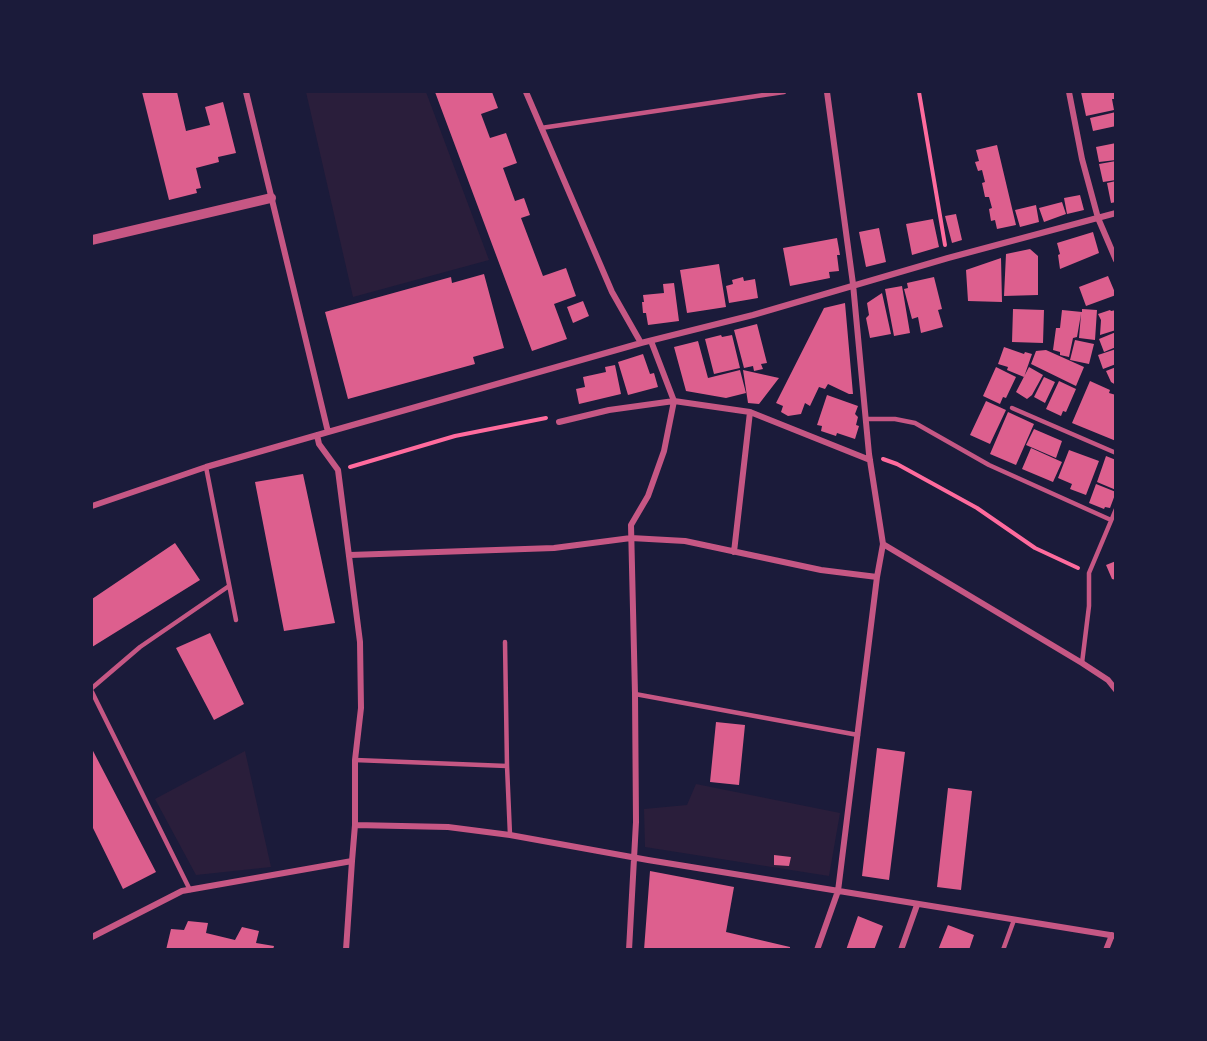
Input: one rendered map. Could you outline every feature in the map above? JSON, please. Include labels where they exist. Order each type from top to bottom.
[{"type":"street","points":[[246,92],[328,432]]},
{"type":"street","points":[[526,92],[612,292],[641,344]]},
{"type":"street","points":[[817,950],[838,891],[883,544],[870,457],[853,284],[826,92]]},
{"type":"street","points":[[1068,92],[1082,159],[1098,218],[1116,260]]},
{"type":"street","points":[[92,240],[271,198]]},
{"type":"street","points":[[92,506],[206,468],[317,435],[651,341],[753,315],[853,284],[1116,213]]},
{"type":"street","points":[[629,950],[634,858],[635,694],[631,525],[648,496],[664,451],[674,401],[651,341]]},
{"type":"street","points":[[558,419],[674,401],[750,412],[870,457]]},
{"type":"street","points":[[734,552],[750,412]]},
{"type":"street","points":[[317,435],[319,444],[338,470],[360,642],[361,708],[355,760],[355,825],[346,950]]},
{"type":"street","points":[[350,555],[554,548],[631,538],[685,542],[821,570],[877,577]]},
{"type":"street","points":[[883,544],[1082,663],[1108,680],[1116,690]]},
{"type":"street","points":[[355,825],[448,827],[510,835],[917,905],[1114,935],[1106,950]]},
{"type":"street","points":[[92,937],[182,891],[352,861]]},
{"type":"street","points":[[901,950],[917,905]]},
{"type":"lane","points":[[541,128],[784,92]]},
{"type":"lane","points":[[1012,408],[1116,453]]},
{"type":"lane","points":[[866,419],[895,419],[915,423],[989,465],[1111,520]]},
{"type":"lane","points":[[206,468],[236,621]]},
{"type":"lane","points":[[1082,663],[1089,606],[1089,573],[1116,509]]},
{"type":"lane","points":[[190,890],[92,690],[140,647],[229,586]]},
{"type":"lane","points":[[505,642],[510,835]]},
{"type":"lane","points":[[635,694],[858,735]]},
{"type":"lane","points":[[355,760],[507,766]]},
{"type":"lane","points":[[1003,950],[1014,920]]},
{"type":"path","points":[[919,92],[948,258]]},
{"type":"path","points":[[338,470],[455,436],[558,419]]},
{"type":"path","points":[[870,457],[908,469],[977,508],[1035,548],[1089,573]]},
{"type":"shaded area","points":[[306,92],[426,92],[489,260],[353,297]]},
{"type":"shaded area","points":[[245,751],[271,867],[196,875],[155,799]]},
{"type":"shaded area","points":[[696,784],[840,813],[829,876],[645,847],[644,809],[687,805]]},
{"type":"building","points":[[142,92],[177,92],[186,131],[210,125],[205,107],[223,102],[236,153],[218,157],[219,162],[196,168],[201,188],[196,189],[197,193],[169,200]]},
{"type":"building","points":[[435,92],[492,92],[498,108],[481,114],[490,138],[506,133],[517,163],[503,168],[515,201],[524,198],[530,215],[521,218],[543,276],[566,268],[576,296],[554,304],[567,339],[532,351]]},
{"type":"building","points":[[1081,92],[1116,92],[1116,99],[1112,99],[1114,110],[1086,116]]},
{"type":"building","points":[[1116,112],[1116,126],[1093,131],[1090,118]]},
{"type":"building","points":[[1116,143],[1116,160],[1099,162],[1096,147]]},
{"type":"building","points":[[997,145],[1016,225],[997,229],[995,220],[991,221],[989,209],[992,208],[989,197],[985,197],[982,170],[978,171],[975,162],[979,161],[976,150]]},
{"type":"building","points":[[1116,161],[1116,180],[1103,182],[1099,164]]},
{"type":"building","points":[[1116,181],[1116,202],[1111,203],[1107,183]]},
{"type":"building","points":[[1080,195],[1084,210],[1067,214],[1064,198]]},
{"type":"building","points":[[1062,202],[1066,214],[1044,222],[1039,208]]},
{"type":"building","points":[[1036,205],[1039,222],[1020,227],[1015,210]]},
{"type":"building","points":[[956,214],[962,240],[952,243],[945,216]]},
{"type":"building","points":[[933,219],[939,247],[912,255],[906,224]]},
{"type":"building","points":[[879,228],[886,262],[866,267],[859,232]]},
{"type":"building","points":[[1093,232],[1099,253],[1060,269],[1057,243]]},
{"type":"building","points":[[837,238],[840,255],[837,255],[839,271],[829,272],[830,278],[790,286],[783,248]]},
{"type":"building","points":[[1030,249],[1038,256],[1038,295],[1004,296],[1006,254]]},
{"type":"building","points":[[1001,258],[1002,302],[968,301],[966,270]]},
{"type":"building","points":[[719,264],[726,307],[687,313],[680,270]]},
{"type":"building","points":[[484,274],[504,348],[473,357],[475,364],[348,399],[325,312],[451,277],[452,283]]},
{"type":"building","points":[[1108,276],[1116,295],[1086,306],[1079,287]]},
{"type":"building","points":[[743,277],[744,281],[755,279],[758,298],[729,303],[726,286],[733,284],[732,280]]},
{"type":"building","points":[[934,277],[942,309],[938,310],[943,327],[921,333],[918,317],[912,319],[904,289],[908,288],[907,283]]},
{"type":"building","points":[[674,283],[679,321],[648,325],[646,313],[643,313],[643,295],[664,293],[663,284]]},
{"type":"building","points":[[902,286],[910,333],[894,336],[885,289]]},
{"type":"building","points":[[882,293],[891,334],[870,338],[866,318],[869,315],[867,303]]},
{"type":"building","points":[[583,301],[589,316],[573,323],[567,307]]},
{"type":"building","points":[[845,303],[853,394],[828,384],[825,389],[819,387],[810,406],[805,403],[801,414],[788,416],[781,412],[783,406],[776,403],[824,308]]},
{"type":"building","points":[[1013,309],[1044,310],[1043,343],[1012,342]]},
{"type":"building","points":[[1082,309],[1097,310],[1095,340],[1079,338],[1081,314],[1077,337],[1073,338],[1069,357],[1060,355],[1060,352],[1053,350],[1056,328],[1060,328],[1062,310],[1082,312]]},
{"type":"building","points":[[1116,310],[1116,330],[1100,335],[1101,320],[1098,314]]},
{"type":"building","points":[[757,324],[767,363],[761,364],[763,369],[754,371],[753,366],[744,368],[734,330]]},
{"type":"building","points":[[1116,332],[1116,347],[1104,352],[1099,339]]},
{"type":"building","points":[[721,335],[722,337],[732,335],[740,368],[714,374],[705,339]]},
{"type":"building","points":[[1075,340],[1094,344],[1089,364],[1070,360]]},
{"type":"building","points":[[698,341],[708,378],[740,370],[746,393],[726,398],[686,391],[674,347]]},
{"type":"building","points":[[1004,347],[1024,354],[1025,352],[1032,354],[1024,377],[998,364]]},
{"type":"building","points":[[1116,349],[1116,364],[1103,369],[1098,355]]},
{"type":"building","points":[[1046,350],[1084,367],[1076,386],[1031,364],[1036,351]]},
{"type":"building","points":[[643,354],[650,374],[654,373],[658,387],[628,395],[618,362]]},
{"type":"building","points":[[615,365],[621,394],[579,404],[576,389],[585,387],[583,377],[606,372],[605,367]]},
{"type":"building","points":[[996,367],[1016,377],[1006,398],[1003,397],[1000,404],[983,396]]},
{"type":"building","points":[[1029,367],[1043,375],[1032,395],[1027,399],[1016,392]]},
{"type":"building","points":[[1116,367],[1116,385],[1111,382],[1106,371]]},
{"type":"building","points":[[743,370],[779,378],[759,404],[748,403]]},
{"type":"building","points":[[1044,377],[1055,382],[1045,403],[1034,397]]},
{"type":"building","points":[[1059,381],[1076,389],[1066,412],[1063,411],[1061,416],[1046,409]]},
{"type":"building","points":[[1090,381],[1116,395],[1116,441],[1072,423]]},
{"type":"building","points":[[827,395],[858,406],[855,414],[858,417],[856,425],[859,426],[855,439],[821,431],[822,426],[817,425]]},
{"type":"building","points":[[986,401],[1006,410],[990,444],[970,435]]},
{"type":"building","points":[[1008,412],[1034,424],[1016,465],[990,454]]},
{"type":"building","points":[[1034,429],[1062,441],[1056,458],[1026,445]]},
{"type":"building","points":[[1031,448],[1062,462],[1053,482],[1022,469]]},
{"type":"building","points":[[1069,450],[1099,461],[1086,495],[1070,489],[1072,484],[1058,478]]},
{"type":"building","points":[[1106,456],[1116,460],[1116,490],[1097,482]]},
{"type":"building","points":[[303,474],[335,623],[284,631],[255,482]]},
{"type":"building","points":[[1096,484],[1116,492],[1110,508],[1105,507],[1104,509],[1089,503]]},
{"type":"building","points":[[175,543],[200,580],[92,647],[92,599]]},
{"type":"building","points":[[1116,561],[1116,580],[1112,579],[1106,565]]},
{"type":"building","points":[[210,633],[244,704],[214,720],[176,648]]},
{"type":"building","points":[[716,722],[745,725],[739,785],[710,782]]},
{"type":"building","points":[[877,748],[905,752],[889,880],[862,876]]},
{"type":"building","points":[[92,749],[156,872],[123,889],[92,826]]},
{"type":"building","points":[[948,788],[972,791],[961,890],[937,887]]},
{"type":"building","points":[[774,855],[791,857],[789,866],[774,865]]},
{"type":"building","points":[[650,871],[734,887],[726,932],[790,947],[790,950],[644,950]]},
{"type":"building","points":[[858,916],[883,926],[874,950],[846,950]]},
{"type":"building","points":[[188,921],[208,923],[206,933],[235,940],[242,927],[259,931],[256,943],[274,946],[273,950],[166,950],[171,929],[184,930]]},
{"type":"building","points":[[948,925],[974,935],[969,950],[938,950]]}]
